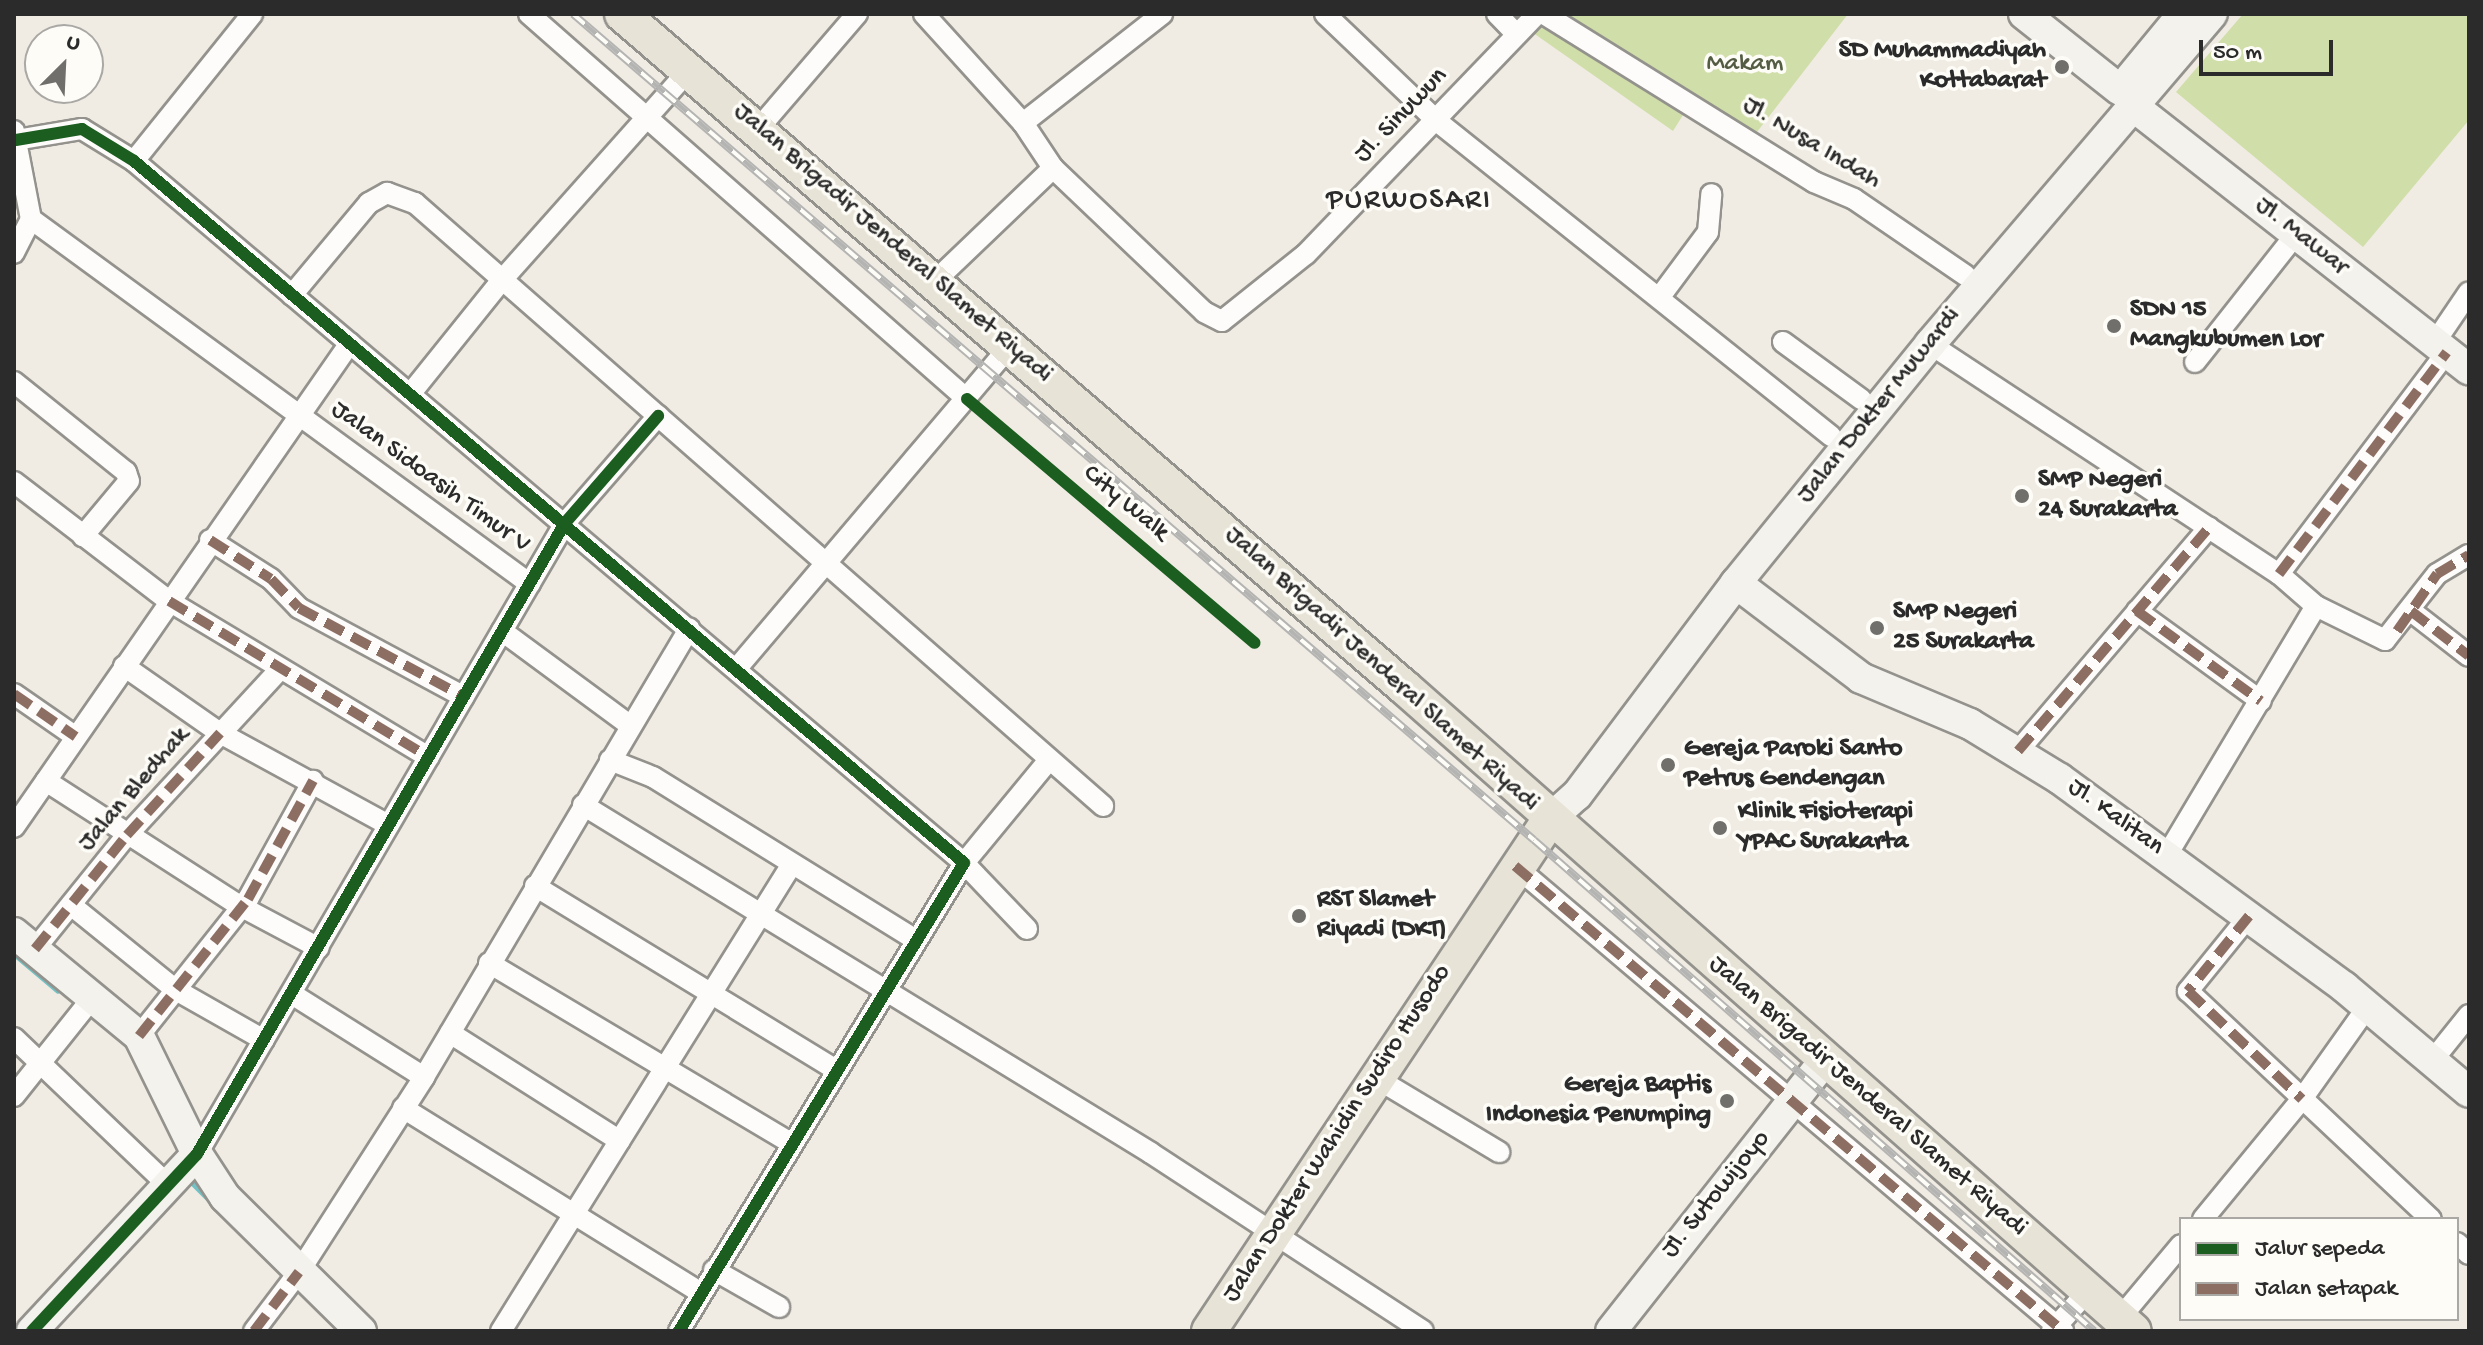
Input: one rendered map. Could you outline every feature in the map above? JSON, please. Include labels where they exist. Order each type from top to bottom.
[{"type":"main road","name":"Jalan Brigadir Jenderal Slamet Riyadi","points":[[622,14],[1555,813],[1825,1060],[2127,1325]]},
{"type":"main road","name":"Jl. Mawar","points":[[2024,14],[2450,354]]},
{"type":"main road","name":"Jalan Dokter Muwardi","points":[[1555,813],[1577,795],[1736,583],[2126,98],[2183,14]]},
{"type":"main road","name":"Jalan Dokter Muwardi","points":[[1555,813],[1571,770],[1861,399],[1965,275],[2126,98],[2212,14]]},
{"type":"main road","name":"Jl. Kalitan","points":[[1736,583],[1861,678],[1959,719],[2018,751],[2249,916],[2368,1006],[2469,1092]]},
{"type":"main road","name":"Jalan Dokter Wahidin Sudiro Husodo","points":[[1209,1331],[1515,866],[1555,813]]},
{"type":"main road","points":[[24,941],[139,1036],[181,1170],[239,1214],[292,1280],[361,1331]]},
{"type":"main road","name":"Jl. Sutowijoyo","points":[[1611,1331],[1825,1060]]},
{"type":"main road","points":[[32,1331],[181,1170]]},
{"type":"street","points":[[134,161],[252,14]]},
{"type":"street","points":[[529,14],[649,114],[967,399]]},
{"type":"street","points":[[758,129],[857,14]]},
{"type":"street","points":[[924,14],[1023,123],[1053,168],[936,280]]},
{"type":"street","points":[[1023,123],[1162,14]]},
{"type":"street","points":[[1325,14],[1436,120],[1831,436]]},
{"type":"street","points":[[1497,14],[1516,34]]},
{"type":"street","name":"Jl. Sinuwun","points":[[1053,168],[1204,312],[1222,321],[1306,254],[1537,14]]},
{"type":"street","name":"Jl. Nusa Indah","points":[[1544,14],[1814,182],[1865,206],[1965,275]]},
{"type":"street","points":[[411,393],[502,280],[689,70]]},
{"type":"street","points":[[14,253],[31,219],[15,136],[82,129],[134,161],[964,863],[1027,929]]},
{"type":"street","points":[[292,295],[356,216],[387,193],[415,203],[1103,806]]},
{"type":"street","points":[[1659,298],[1708,232],[1711,194]]},
{"type":"street","name":"Jalan Sidoasih Timur V","points":[[31,219],[530,584]]},
{"type":"street","points":[[2195,362],[2296,234]]},
{"type":"street","points":[[2279,574],[2450,354],[2469,292]]},
{"type":"street","points":[[1783,342],[1861,399]]},
{"type":"street","points":[[14,827],[210,540],[350,343]]},
{"type":"street","points":[[1930,344],[2279,574],[2316,606],[2380,641],[2391,637],[2437,574],[2469,555]]},
{"type":"street","points":[[737,668],[1010,346]]},
{"type":"street","points":[[14,382],[126,472],[129,481],[83,536]]},
{"type":"street","points":[[14,1038],[40,1064],[181,1170],[292,994],[565,523],[658,416]]},
{"type":"street","points":[[14,482],[169,601],[279,670],[429,757]]},
{"type":"street","points":[[2018,751],[2209,527]]},
{"type":"street","points":[[210,540],[271,579],[299,608],[464,697]]},
{"type":"street","points":[[2167,855],[2316,606]]},
{"type":"street","points":[[2137,611],[2261,701]]},
{"type":"street","points":[[2411,611],[2469,656]]},
{"type":"street","points":[[254,1331],[292,1280],[424,1077],[689,629]]},
{"type":"street","points":[[502,631],[631,726]]},
{"type":"street","points":[[124,666],[220,733],[389,825]]},
{"type":"street","name":"Jalan Bledhak","points":[[24,941],[71,905],[127,835],[279,670]]},
{"type":"street","points":[[14,694],[76,737]]},
{"type":"street","points":[[610,760],[653,777],[916,940]]},
{"type":"street","points":[[679,1331],[964,863],[1049,760]]},
{"type":"street","points":[[46,781],[240,906],[319,948]]},
{"type":"street","points":[[139,1036],[240,906],[313,781]]},
{"type":"street","points":[[583,805],[1273,1231],[1423,1331]]},
{"type":"street","points":[[501,1331],[714,994],[792,864]]},
{"type":"street","points":[[1515,866],[1791,1105],[2057,1329],[2088,1291]]},
{"type":"street","points":[[535,886],[836,1070]]},
{"type":"street","points":[[71,905],[176,990],[264,1040]]},
{"type":"street","points":[[2249,916],[2188,991],[2429,1217]]},
{"type":"street","points":[[489,963],[791,1143]]},
{"type":"street","points":[[292,994],[424,1077]]},
{"type":"street","points":[[14,1096],[93,997]]},
{"type":"street","points":[[2205,1217],[2302,1099],[2368,1006]]},
{"type":"street","points":[[2432,1061],[2469,1015]]},
{"type":"street","points":[[450,1033],[620,1141]]},
{"type":"street","points":[[1376,1078],[1499,1152]]},
{"type":"street","points":[[403,1108],[701,1293]]},
{"type":"street","points":[[2127,1325],[2179,1248]]},
{"type":"street","points":[[714,1270],[779,1307]]},
{"type":"green space","name":"Makam","points":[[1558,14],[1848,14],[1757,132]]},
{"type":"green space","points":[[2243,14],[2469,14],[2469,120],[2363,247],[2176,92]]},
{"type":"green space","name":"Makam","points":[[1540,17],[1688,107],[1673,131],[1529,30]]},
{"type":"waterway","points":[[14,954],[58,991]]},
{"type":"waterway","points":[[189,1180],[213,1204]]},
{"type":"railway","points":[[573,14],[1534,840],[2094,1331]]},
{"type":"marked path","points":[[2279,574],[2447,352]]},
{"type":"marked path","points":[[2018,751],[2209,527]]},
{"type":"marked path","points":[[210,540],[271,579],[299,608],[464,697]]},
{"type":"marked path","points":[[2397,631],[2437,574],[2469,555]]},
{"type":"marked path","points":[[169,601],[429,757]]},
{"type":"marked path","points":[[2137,611],[2261,701]]},
{"type":"marked path","points":[[2411,611],[2469,656]]},
{"type":"marked path","points":[[14,694],[76,737]]},
{"type":"marked path","points":[[35,949],[127,835],[220,733]]},
{"type":"marked path","points":[[139,1036],[248,899],[313,781]]},
{"type":"marked path","points":[[1515,866],[2063,1331]]},
{"type":"marked path","points":[[2249,916],[2188,991],[2302,1099]]},
{"type":"marked path","points":[[254,1331],[299,1272]]},
{"type":"cycle path","points":[[16,140],[82,129],[134,161],[964,863],[679,1331]]},
{"type":"cycle path","name":"City Walk","points":[[967,399],[1255,643]]},
{"type":"cycle path","points":[[32,1331],[197,1154],[565,523],[658,416]]},
{"type":"place","name":"SD Muhammadiyah Kottabarat","points":[[2062,67]]},
{"type":"place","name":"SDN 15 Mangkubumen Lor","points":[[2114,326]]},
{"type":"place","name":"SMP Negeri 24 Surakarta","points":[[2022,496]]},
{"type":"place","name":"SMP Negeri 25 Surakarta","points":[[1877,628]]},
{"type":"place","name":"Gereja Paroki Santo Petrus Gendengan","points":[[1668,765]]},
{"type":"place","name":"Klinik Fisioterapi YPAC Surakarta","points":[[1720,828]]},
{"type":"place","name":"RST Slamet Riyadi (DKT)","points":[[1299,916]]},
{"type":"place","name":"Gereja Baptis Indonesia Penumping","points":[[1727,1101]]},
{"type":"district","name":"PURWOSARI","points":[[1409,202]]}]
